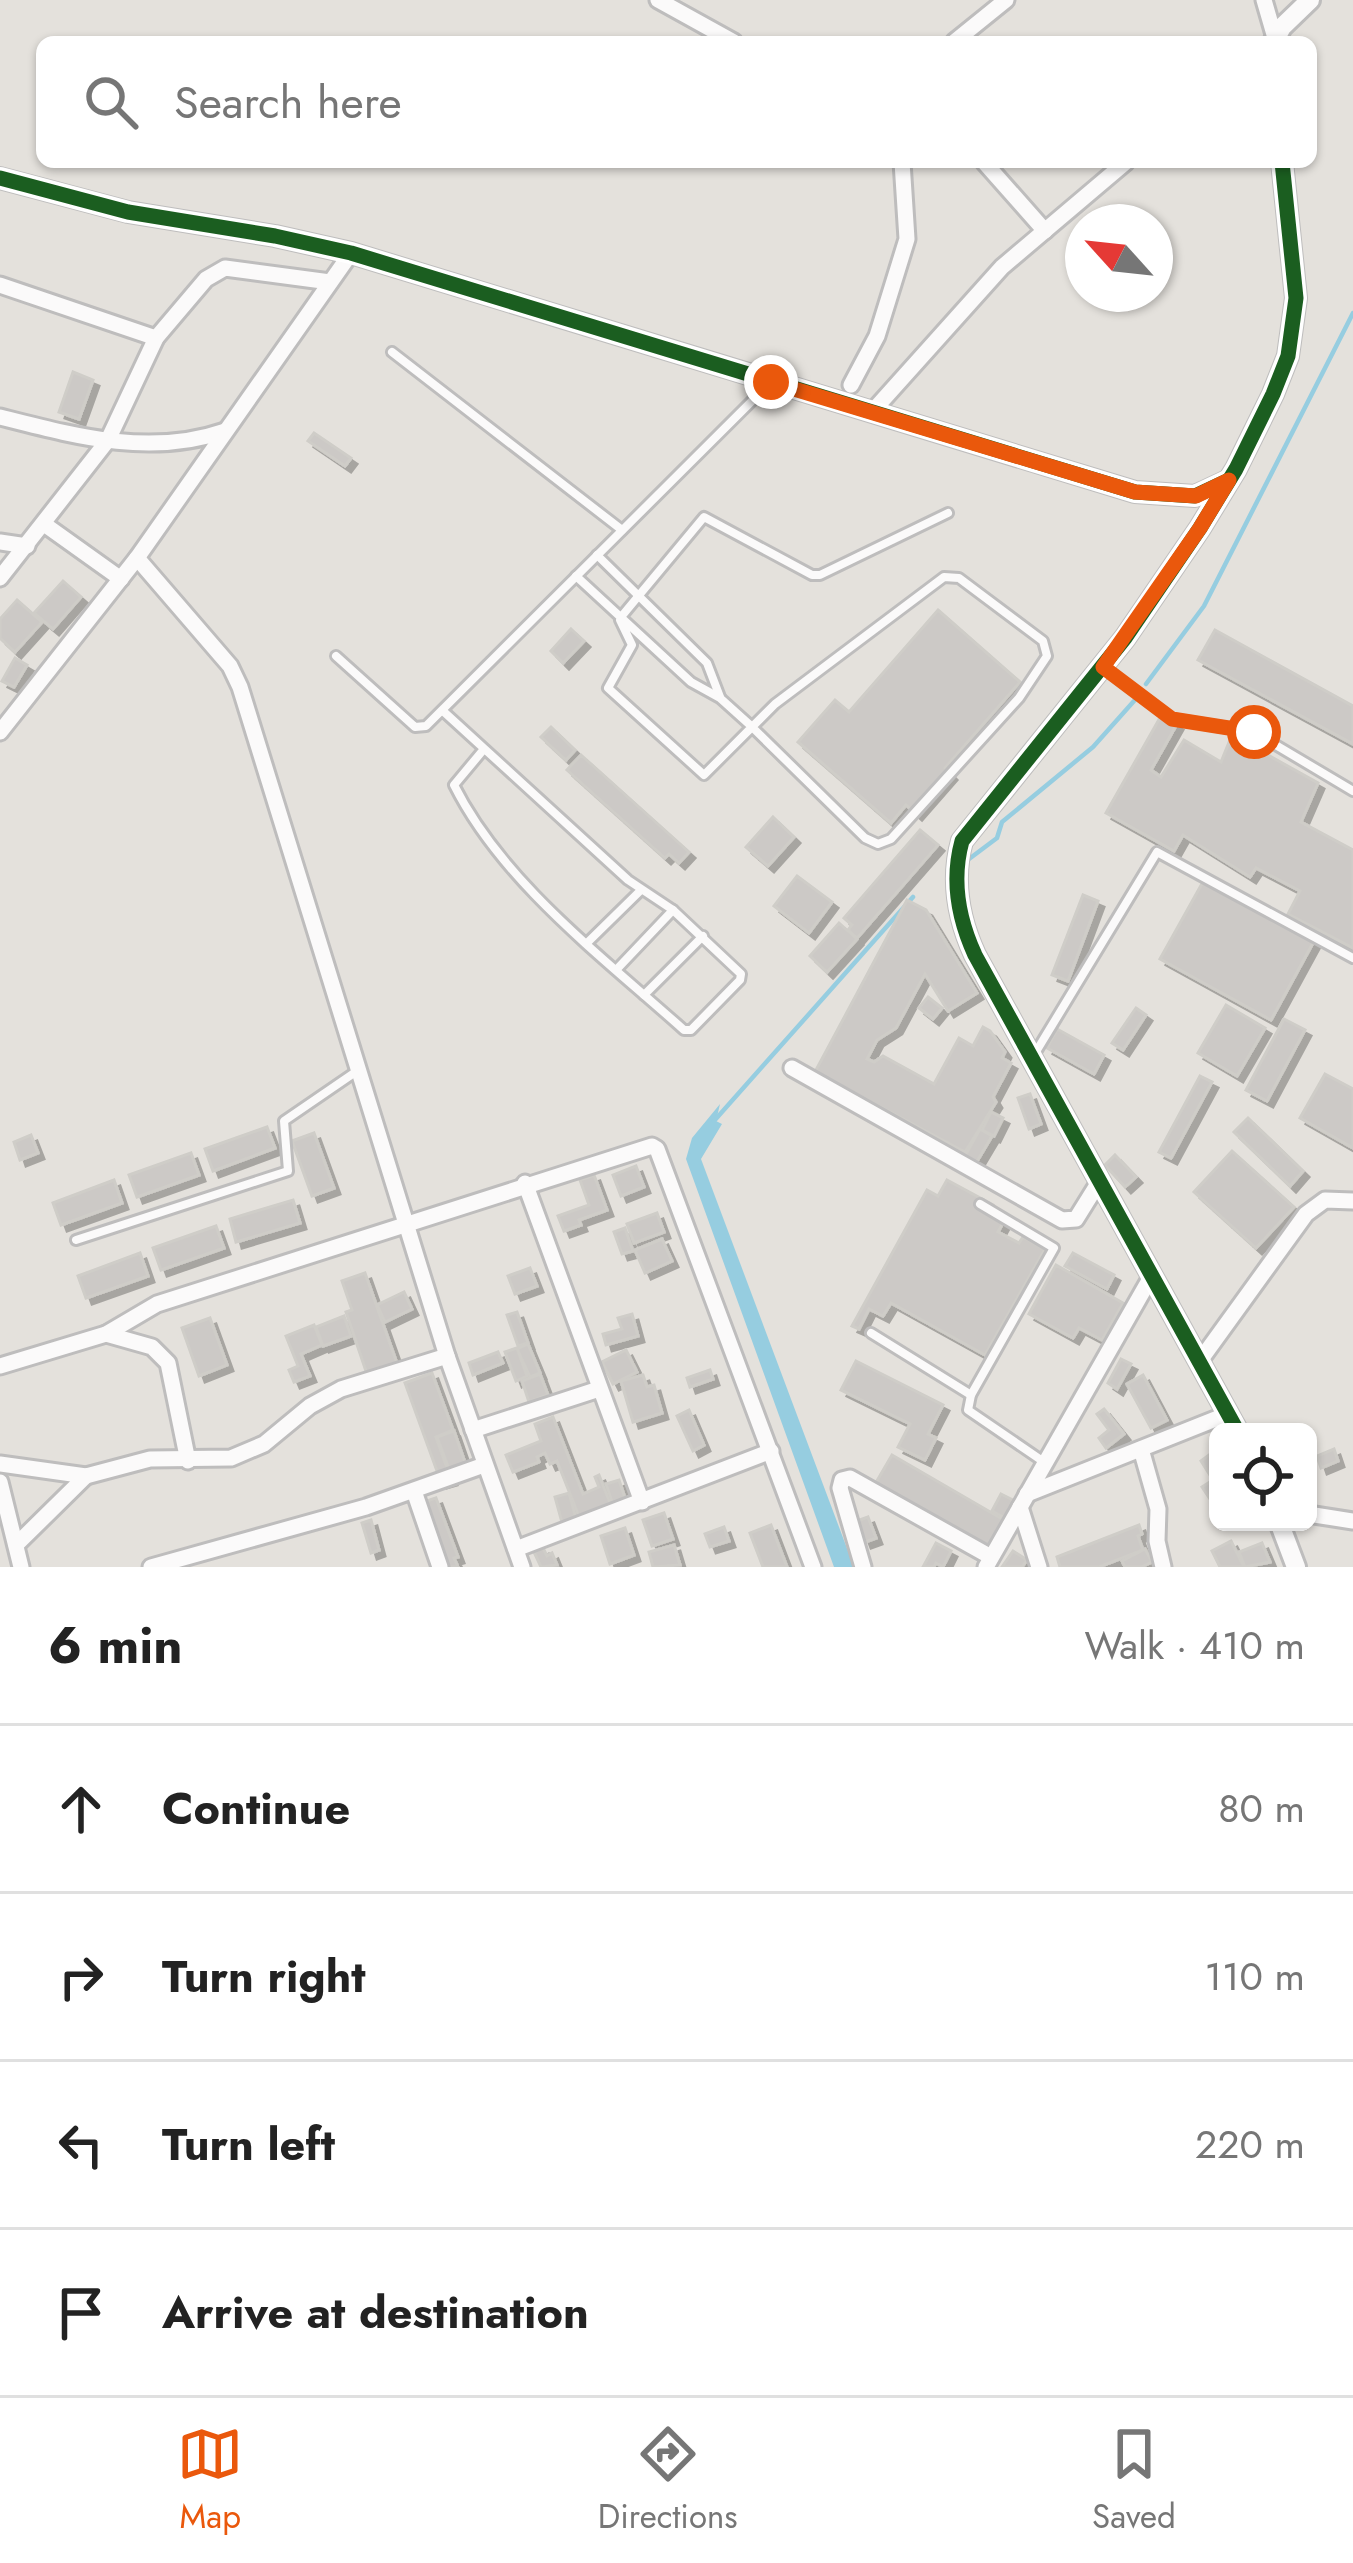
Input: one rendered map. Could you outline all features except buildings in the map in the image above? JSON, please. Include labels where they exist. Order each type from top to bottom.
[{"type":"street","points":[[658,0],[723,36]]},
{"type":"street","points":[[961,36],[1006,0]]},
{"type":"street","points":[[1264,0],[1273,36]]},
{"type":"street","points":[[1277,36],[1310,0]]},
{"type":"street","points":[[851,385],[878,336],[907,239],[902,168]]},
{"type":"street","points":[[989,168],[1045,232]]},
{"type":"street","points":[[872,412],[1002,267],[1119,168]]},
{"type":"street","points":[[1233,1423],[967,937],[956,894],[962,841],[1103,667],[1200,528],[1279,381],[1294,328],[1296,274],[1283,168]]},
{"type":"street","points":[[0,178],[128,212],[351,253],[1135,492],[1196,496],[1229,480]]},
{"type":"street","points":[[0,732],[137,558],[351,253]]},
{"type":"street","points":[[0,578],[108,440],[156,338],[206,278],[225,268],[330,282]]},
{"type":"street","points":[[0,285],[156,338]]},
{"type":"street","points":[[0,417],[108,440],[164,446],[225,431]]},
{"type":"street","points":[[44,524],[121,579]]},
{"type":"street","points":[[0,542],[27,546]]},
{"type":"street","points":[[137,558],[230,666],[240,687],[447,1357],[523,1567]]},
{"type":"street","points":[[792,1068],[1062,1220],[1076,1219],[1099,1182]]},
{"type":"street","points":[[0,1366],[106,1334],[157,1304],[646,1145],[657,1149],[813,1567]]},
{"type":"street","points":[[525,1183],[642,1502]]},
{"type":"street","points":[[1198,1362],[1306,1214],[1325,1200],[1353,1202]]},
{"type":"street","points":[[863,1567],[840,1488],[842,1480],[850,1478],[989,1562],[1151,1276]]},
{"type":"street","points":[[106,1334],[152,1347],[167,1363],[188,1461]]},
{"type":"street","points":[[0,1463],[86,1476],[150,1459],[213,1461],[248,1451],[281,1433],[310,1406],[341,1389],[447,1357]]},
{"type":"street","points":[[473,1430],[599,1389]]},
{"type":"street","points":[[1023,1501],[1141,1449],[1209,1430]]},
{"type":"street","points":[[1141,1449],[1158,1509],[1162,1567]]},
{"type":"street","points":[[516,1549],[771,1451]]},
{"type":"street","points":[[152,1567],[414,1491],[484,1465]]},
{"type":"street","points":[[16,1545],[86,1476]]},
{"type":"street","points":[[0,1482],[21,1567]]},
{"type":"street","points":[[414,1491],[440,1567]]},
{"type":"street","points":[[1023,1501],[1039,1567]]},
{"type":"street","points":[[1317,1515],[1353,1521]]},
{"type":"street","points":[[1281,1531],[1290,1565]]},
{"type":"lane","points":[[392,352],[622,530]]},
{"type":"lane","points":[[336,656],[415,727],[426,726],[771,382]]},
{"type":"lane","points":[[576,576],[621,617],[691,682],[721,698],[750,725],[865,838],[884,843],[1019,698],[1044,662],[1047,647],[959,578],[949,576],[750,725],[702,775],[608,688],[632,645],[621,627],[621,617],[704,517],[820,575],[948,513]]},
{"type":"lane","points":[[597,555],[707,664],[721,698]]},
{"type":"lane","points":[[1103,667],[1172,719],[1254,732],[1353,791]]},
{"type":"lane","points":[[443,711],[641,890],[703,936],[741,977],[691,1030],[683,1030],[516,874],[456,790],[457,782],[484,749]]},
{"type":"lane","points":[[1033,1057],[1157,852],[1353,958]]},
{"type":"lane","points":[[588,942],[641,890]]},
{"type":"lane","points":[[617,969],[673,910]]},
{"type":"lane","points":[[644,995],[703,936]]},
{"type":"lane","points":[[76,1240],[288,1171],[284,1121],[357,1071]]},
{"type":"lane","points":[[980,1204],[1054,1248],[971,1395],[968,1409],[1045,1463]]},
{"type":"lane","points":[[871,1333],[971,1395]]},
{"type":"water","points":[[720,1104],[716,1121],[722,1124],[701,1159],[854,1567],[834,1567],[686,1159],[692,1138]]},
{"type":"waterway","points":[[1146,684],[1204,606],[1353,313]]},
{"type":"waterway","points":[[969,859],[997,838],[1002,822],[1093,747],[1134,701]]},
{"type":"waterway","points":[[714,1121],[913,897]]},
{"type":"cycle path","points":[[1233,1423],[975,955],[961,913],[957,870],[962,841],[1125,638],[1200,528],[1273,394],[1288,356],[1296,298],[1283,168]]},
{"type":"cycle path","points":[[0,178],[128,212],[351,253],[1135,492],[1195,496],[1229,480]]},
{"type":"route","points":[[771,382],[1135,492],[1196,496],[1229,480],[1103,667],[1172,719],[1254,732]]}]
